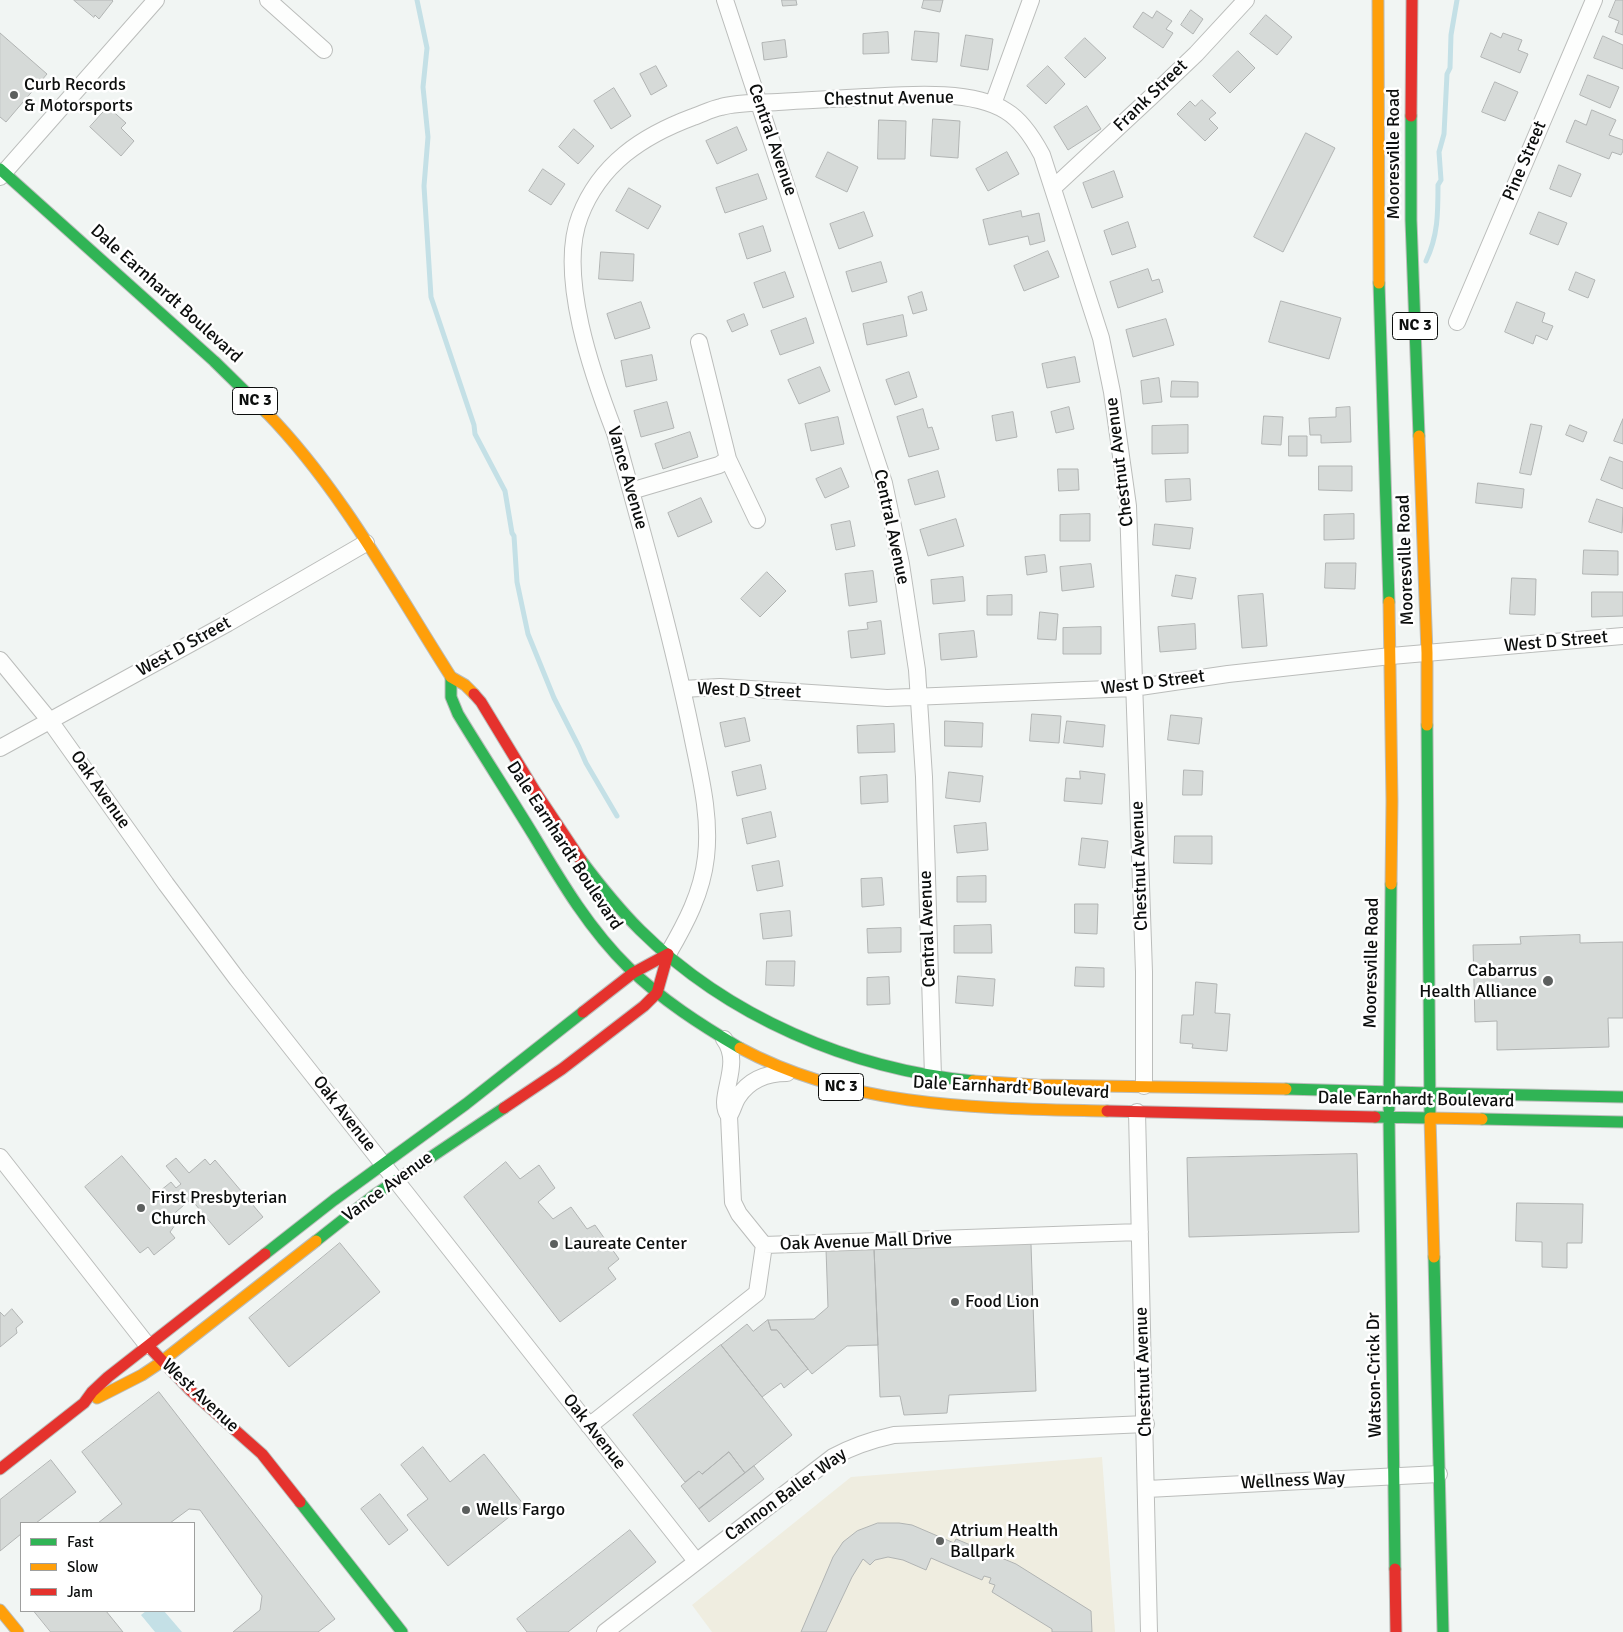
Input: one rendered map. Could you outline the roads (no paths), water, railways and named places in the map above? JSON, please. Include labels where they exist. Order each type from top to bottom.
[{"type":"main road","name":"Mooresville Road","points":[[1378,0],[1378,244],[1391,656],[1392,801],[1389,1117]]},
{"type":"main road","name":"Mooresville Road","points":[[1412,0],[1411,220],[1427,652],[1430,1118]]},
{"type":"main road","name":"Dale Earnhardt Boulevard","points":[[1,173],[227,373],[270,416],[305,456],[366,543],[450,677],[451,697],[458,714],[581,910],[610,948],[633,973],[688,1015],[719,1035],[768,1062],[797,1074],[864,1092],[934,1104],[1002,1109],[1623,1122]]},
{"type":"main road","name":"Dale Earnhardt Boulevard","points":[[450,677],[466,685],[481,702],[552,817],[590,874],[631,920],[668,954],[706,984],[737,1004],[795,1034],[861,1060],[932,1076],[1007,1084],[1623,1097]]},
{"type":"main road","name":"Vance Avenue","points":[[86,1401],[92,1392],[108,1377],[340,1195],[466,1104],[633,973],[668,954]]},
{"type":"main road","name":"Vance Avenue","points":[[0,1469],[86,1401],[116,1389],[162,1362],[396,1179],[562,1069],[644,1006],[658,993],[668,954]]},
{"type":"main road","name":"Watson-Crick Dr","points":[[1389,1117],[1396,1632]]},
{"type":"main road","points":[[1430,1118],[1443,1632]]},
{"type":"main road","name":"West Avenue","points":[[148,1346],[162,1362],[262,1454],[402,1632]]},
{"type":"main road","points":[[0,1610],[18,1632]]},
{"type":"street","points":[[1,173],[156,0]]},
{"type":"street","points":[[268,0],[324,50]]},
{"type":"street","name":"Central Avenue","points":[[725,0],[884,482],[902,564],[917,670],[924,777],[932,1076]]},
{"type":"street","points":[[993,104],[1031,0]]},
{"type":"street","name":"Frank Street","points":[[1053,188],[1196,54],[1246,0]]},
{"type":"street","name":"Pine Street","points":[[1457,322],[1594,0]]},
{"type":"street","name":"Chestnut Avenue","points":[[759,103],[914,95],[955,96],[993,104],[1008,112],[1032,137],[1042,155],[1100,338],[1112,392],[1128,506],[1144,972],[1144,1086]]},
{"type":"street","name":"Vance Avenue","points":[[668,954],[694,907],[702,877],[706,856],[706,807],[674,647],[615,433],[603,402],[586,343],[571,268],[573,242],[579,217],[593,188],[611,166],[632,147],[668,126],[721,106],[759,103]]},
{"type":"street","points":[[699,342],[728,459],[757,520]]},
{"type":"street","points":[[631,491],[719,465],[728,459]]},
{"type":"street","name":"West D Street","points":[[0,748],[228,623],[366,543]]},
{"type":"street","name":"West D Street","points":[[682,689],[720,687],[887,698],[919,698],[1133,688],[1228,674],[1427,652],[1623,636]]},
{"type":"street","name":"Oak Avenue","points":[[0,660],[50,721],[166,884],[237,979],[696,1561]]},
{"type":"street","points":[[719,1035],[728,1046],[732,1057],[732,1068],[725,1104],[726,1112],[729,1116]]},
{"type":"street","points":[[764,1245],[739,1214],[733,1202],[729,1116],[737,1098],[754,1081],[772,1074],[797,1074]]},
{"type":"street","name":"Chestnut Avenue","points":[[1137,1112],[1150,1632]]},
{"type":"street","name":"West Avenue","points":[[0,1157],[148,1346]]},
{"type":"street","name":"Oak Avenue Mall Drive","points":[[589,1426],[757,1293],[764,1245],[1140,1232]]},
{"type":"street","name":"Cannon Baller Way","points":[[605,1632],[833,1457],[852,1446],[870,1440],[894,1436],[1146,1424]]},
{"type":"street","name":"Wellness Way","points":[[1147,1489],[1440,1474]]},
{"type":"water","points":[[145,1612],[165,1612],[182,1632],[155,1632],[141,1615]]},
{"type":"waterway","points":[[417,0],[427,48],[423,87],[428,137],[424,186],[431,297],[474,425],[475,434],[505,491],[514,536],[517,582],[528,634],[554,698],[586,763],[617,816]]},
{"type":"waterway","points":[[1426,261],[1433,243],[1436,224],[1438,185],[1441,180],[1439,152],[1444,134],[1447,74],[1450,68],[1451,35],[1457,0]]},
{"type":"place","name":"Curb Records & Motorsports","points":[[14,95]]},
{"type":"place","name":"Cabarrus Health Alliance","points":[[1548,981]]},
{"type":"place","name":"First Presbyterian Church","points":[[141,1208]]},
{"type":"place","name":"Laureate Center","points":[[554,1244]]},
{"type":"place","name":"Food Lion","points":[[955,1302]]},
{"type":"place","name":"Wells Fargo","points":[[466,1510]]},
{"type":"place","name":"Atrium Health Ballpark","points":[[940,1541]]}]
